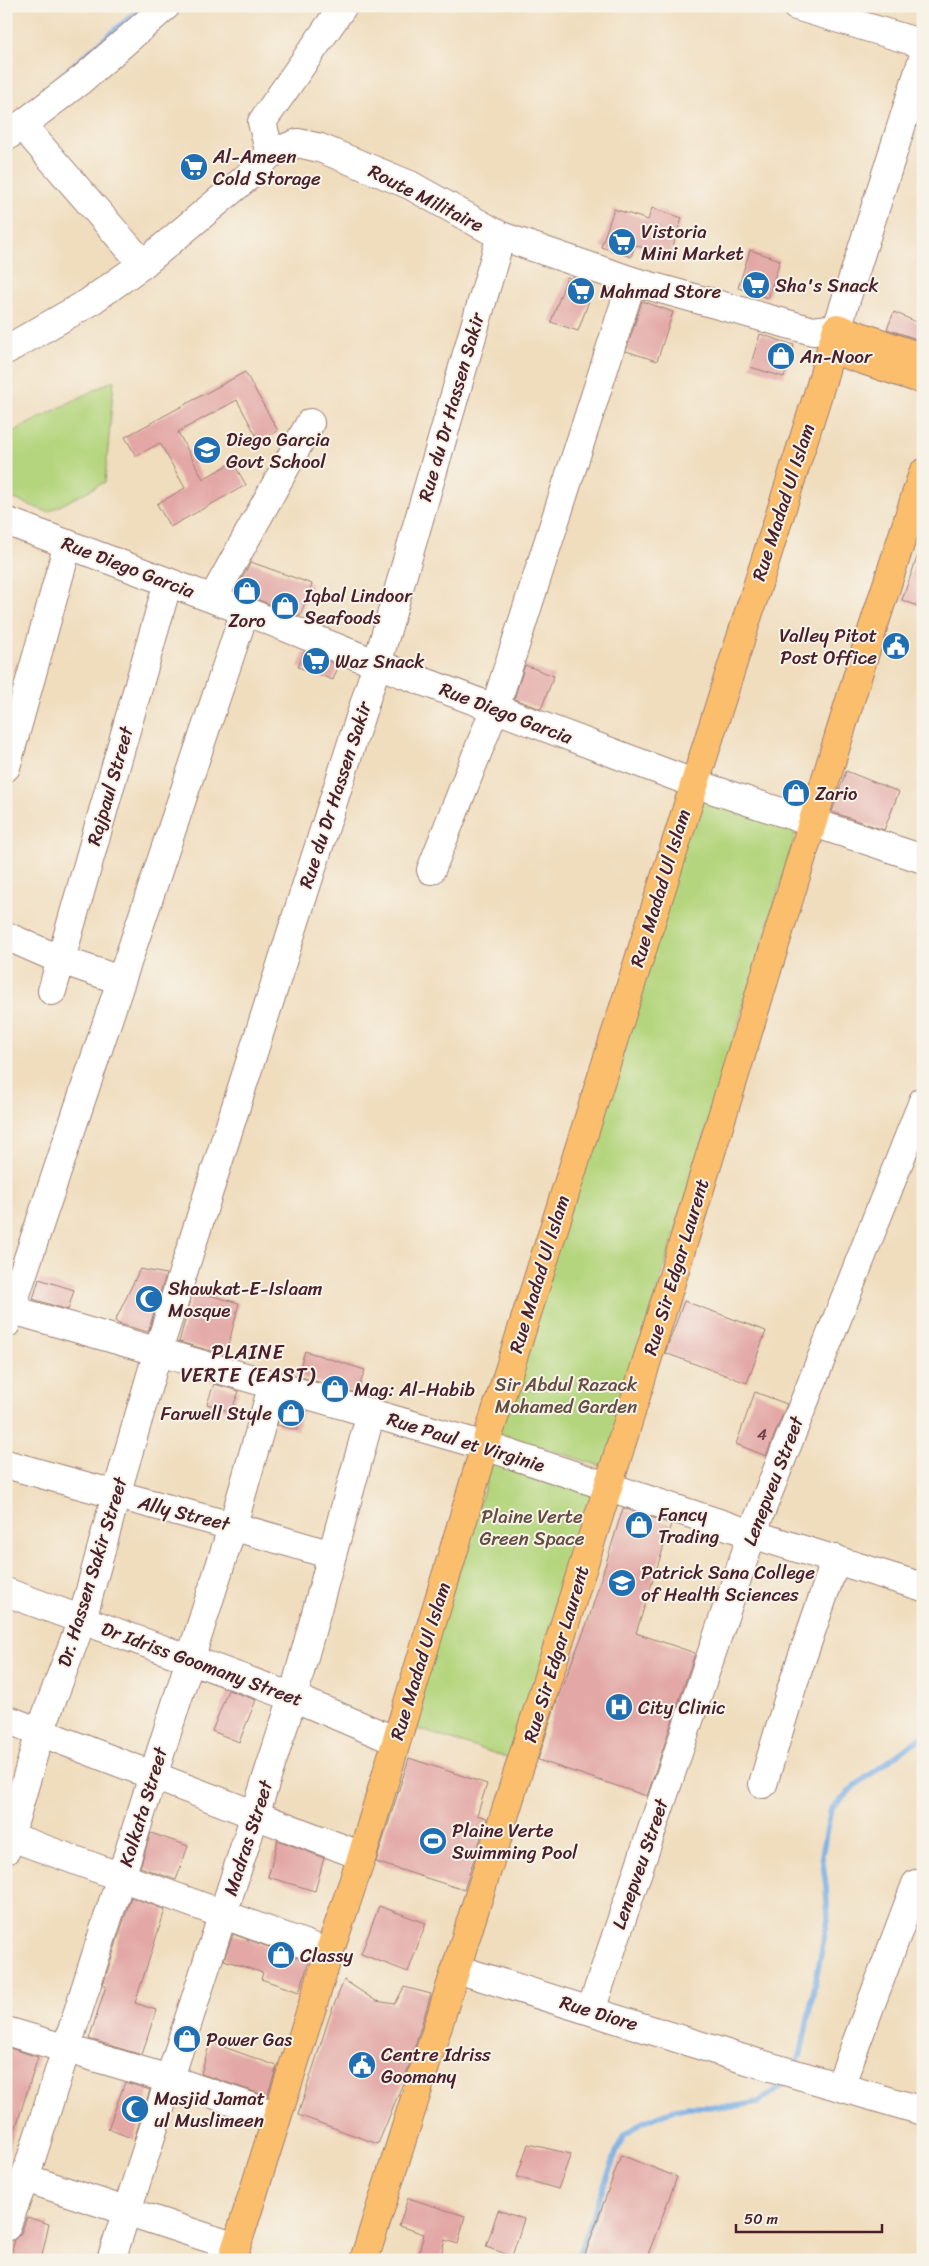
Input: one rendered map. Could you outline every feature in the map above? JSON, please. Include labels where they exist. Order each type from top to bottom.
[{"type":"main road","points":[[827,335],[923,358]]},
{"type":"main road","points":[[827,335],[845,354],[923,380]]},
{"type":"main road","name":"Rue Madad Ul Islam","points":[[234,2254],[329,1953],[362,1856],[485,1446],[693,783],[813,410],[827,335]]},
{"type":"main road","name":"Rue Sir Edgar Laurent","points":[[364,2260],[608,1487],[812,823],[923,473]]},
{"type":"street","points":[[143,264],[14,131],[81,80],[166,6]]},
{"type":"street","points":[[270,154],[262,122],[343,6]]},
{"type":"street","points":[[804,8],[923,44]]},
{"type":"street","points":[[827,335],[923,58]]},
{"type":"street","name":"Route Militaire","points":[[6,350],[88,303],[143,264],[245,179],[270,154],[298,143],[320,148],[410,185],[500,236],[632,281],[827,335]]},
{"type":"street","name":"Rue du Dr Hassen Sakir","points":[[158,1352],[377,664],[500,236]]},
{"type":"street","points":[[431,870],[495,708],[632,281]]},
{"type":"street","points":[[213,598],[310,423]]},
{"type":"street","name":"Rue Diego Garcia","points":[[6,521],[245,610],[377,664],[693,783],[923,859]]},
{"type":"street","points":[[6,767],[68,544]]},
{"type":"street","name":"Rajpaul Street","points":[[52,991],[168,582]]},
{"type":"street","points":[[8,1314],[245,610]]},
{"type":"street","points":[[6,936],[61,960],[120,980]]},
{"type":"street","name":"Lenepveu Street","points":[[591,2010],[752,1534],[923,1101]]},
{"type":"street","name":"Rue Paul et Virginie","points":[[8,1314],[158,1352],[485,1446],[752,1534],[923,1587]]},
{"type":"street","name":"Dr. Hassen Sakir Street","points":[[8,1840],[40,1732],[82,1620],[158,1352]]},
{"type":"street","name":"Kolkata Street","points":[[6,2227],[24,2178],[233,1525],[273,1384]]},
{"type":"street","name":"Madras Street","points":[[111,2260],[293,1697],[371,1413]]},
{"type":"street","name":"Ally Street","points":[[6,1464],[116,1496],[233,1525],[332,1555]]},
{"type":"street","points":[[763,1784],[792,1687],[836,1560]]},
{"type":"street","name":"Dr Idriss Goomany Street","points":[[6,1592],[293,1697],[396,1741]]},
{"type":"street","points":[[6,1719],[362,1856]]},
{"type":"street","points":[[8,1840],[121,1877],[329,1953]]},
{"type":"street","points":[[916,1884],[828,2082],[923,2111]]},
{"type":"street","name":"Rue Diore","points":[[457,1969],[740,2058],[828,2082]]},
{"type":"street","points":[[6,2031],[169,2079],[277,2116]]},
{"type":"street","points":[[24,2178],[127,2210],[234,2254]]},
{"type":"green space","points":[[114,380],[105,482],[48,512],[6,496],[6,435]]},
{"type":"green space","name":"Sir Abdul Razack Mohamed Garden","points":[[697,795],[798,826],[604,1467],[495,1432]]},
{"type":"green space","name":"Plaine Verte Green Space","points":[[495,1454],[604,1489],[518,1761],[409,1726]]},
{"type":"building","points":[[652,208],[682,218],[670,256],[635,245],[631,257],[601,247],[614,209],[648,220]]},
{"type":"building","points":[[750,250],[780,260],[768,298],[738,288]]},
{"type":"building","points":[[567,277],[594,287],[578,331],[551,322]]},
{"type":"building","points":[[642,301],[673,312],[657,361],[626,351]]},
{"type":"building","points":[[894,312],[923,325],[923,341],[887,329]]},
{"type":"building","points":[[760,334],[794,345],[784,377],[750,367]]},
{"type":"building","points":[[245,372],[278,431],[259,441],[237,400],[178,432],[203,479],[233,462],[246,485],[170,527],[157,504],[185,488],[160,443],[136,456],[125,437]]},
{"type":"building","points":[[920,549],[923,549],[923,608],[902,600]]},
{"type":"building","points":[[251,562],[312,584],[300,616],[235,591]]},
{"type":"building","name":"Waz Snack","points":[[304,652],[335,664],[338,667],[333,680],[298,667]]},
{"type":"building","points":[[525,665],[554,676],[541,709],[514,699]]},
{"type":"building","points":[[846,771],[899,792],[884,830],[832,812]]},
{"type":"building","name":"Shawkat-E-Islaam Mosque","points":[[140,1269],[166,1274],[148,1332],[119,1324],[115,1321]]},
{"type":"building","points":[[39,1279],[74,1290],[68,1310],[33,1299]]},
{"type":"building","points":[[193,1291],[239,1303],[226,1355],[179,1342]]},
{"type":"building","points":[[684,1301],[766,1331],[747,1383],[665,1353]]},
{"type":"building","points":[[305,1351],[365,1370],[357,1393],[297,1376]]},
{"type":"building","points":[[214,1384],[239,1391],[231,1412],[207,1404]]},
{"type":"building","points":[[755,1392],[787,1404],[766,1456],[736,1444]]},
{"type":"building","points":[[284,1404],[302,1410],[297,1430],[277,1425]]},
{"type":"building","name":"City Clinic","points":[[623,1508],[671,1524],[636,1633],[695,1653],[647,1796],[538,1760],[557,1700],[589,1618]]},
{"type":"building","points":[[228,1690],[256,1700],[239,1742],[212,1731]]},
{"type":"building","name":"Plaine Verte Swimming Pool","points":[[409,1758],[487,1784],[477,1815],[487,1818],[464,1890],[376,1862]]},
{"type":"building","points":[[151,1833],[188,1846],[176,1880],[140,1867]]},
{"type":"building","points":[[278,1840],[324,1858],[315,1891],[268,1877]]},
{"type":"building","points":[[131,1897],[165,1910],[135,2003],[156,2010],[142,2055],[89,2039],[106,1986],[103,1985]]},
{"type":"building","points":[[379,1906],[426,1923],[408,1972],[361,1954]]},
{"type":"building","points":[[233,1934],[309,1962],[299,1992],[261,1979],[263,1973],[224,1960]]},
{"type":"building","name":"Centre Idriss Goomany","points":[[344,1980],[376,2001],[395,2004],[404,1987],[431,1994],[405,2078],[378,2144],[298,2115],[330,2015]]},
{"type":"building","points":[[210,2042],[277,2066],[267,2096],[201,2074]]},
{"type":"building","points":[[6,2047],[38,2057],[9,2149],[6,2148]]},
{"type":"building","name":"Masjid Jamat ul Muslimeen","points":[[125,2082],[150,2090],[134,2139],[108,2129]]},
{"type":"building","points":[[528,2144],[571,2154],[558,2189],[517,2177]]},
{"type":"building","points":[[621,2155],[677,2177],[646,2260],[583,2260]]},
{"type":"building","points":[[408,2198],[465,2216],[458,2244],[445,2240],[440,2260],[417,2260],[424,2234],[399,2226]]},
{"type":"building","points":[[498,2210],[524,2219],[512,2256],[486,2247]]},
{"type":"building","points":[[27,2217],[49,2224],[41,2260],[10,2260],[15,2239],[21,2233]]},
{"type":"waterway","points":[[28,104],[143,6]]},
{"type":"waterway","points":[[796,2067],[801,2053],[828,1919],[822,1855],[831,1809],[856,1785],[923,1736]]},
{"type":"waterway","points":[[577,2260],[617,2150],[624,2136],[641,2123],[665,2113],[688,2107],[731,2107],[759,2102],[789,2081]]},
{"type":"place","name":"Al-Ameen Cold Storage","points":[[194,167]]},
{"type":"place","name":"Vistoria Mini Market","points":[[622,242]]},
{"type":"place","name":"Sha's Snack","points":[[756,285]]},
{"type":"place","name":"Mahmad Store","points":[[581,291]]},
{"type":"place","name":"An-Noor","points":[[781,356]]},
{"type":"place","name":"Diego Garcia Govt School","points":[[207,450]]},
{"type":"place","name":"Zoro","points":[[247,591]]},
{"type":"place","name":"Iqbal Lindoor Seafoods","points":[[285,606]]},
{"type":"place","name":"Valley Pitot Post Office","points":[[896,646]]},
{"type":"place","name":"Waz Snack","points":[[316,661]]},
{"type":"place","name":"Zario","points":[[796,793]]},
{"type":"place","name":"Shawkat-E-Islaam Mosque","points":[[149,1299]]},
{"type":"place","name":"Mag: Al-Habib","points":[[335,1389]]},
{"type":"place","name":"Farwell Style","points":[[291,1413]]},
{"type":"place","name":"Fancy Trading","points":[[639,1525]]},
{"type":"place","name":"Patrick Sana College of Health Sciences","points":[[622,1583]]},
{"type":"place","name":"City Clinic","points":[[619,1707]]},
{"type":"place","name":"Plaine Verte Swimming Pool","points":[[433,1841]]},
{"type":"place","name":"Classy","points":[[281,1955]]},
{"type":"place","name":"Power Gas","points":[[187,2039]]},
{"type":"place","name":"Centre Idriss Goomany","points":[[362,2065]]},
{"type":"place","name":"Masjid Jamat ul Muslimeen","points":[[135,2109]]},
{"type":"district","name":"PLAINE VERTE (EAST)","points":[[248,1364]]}]
